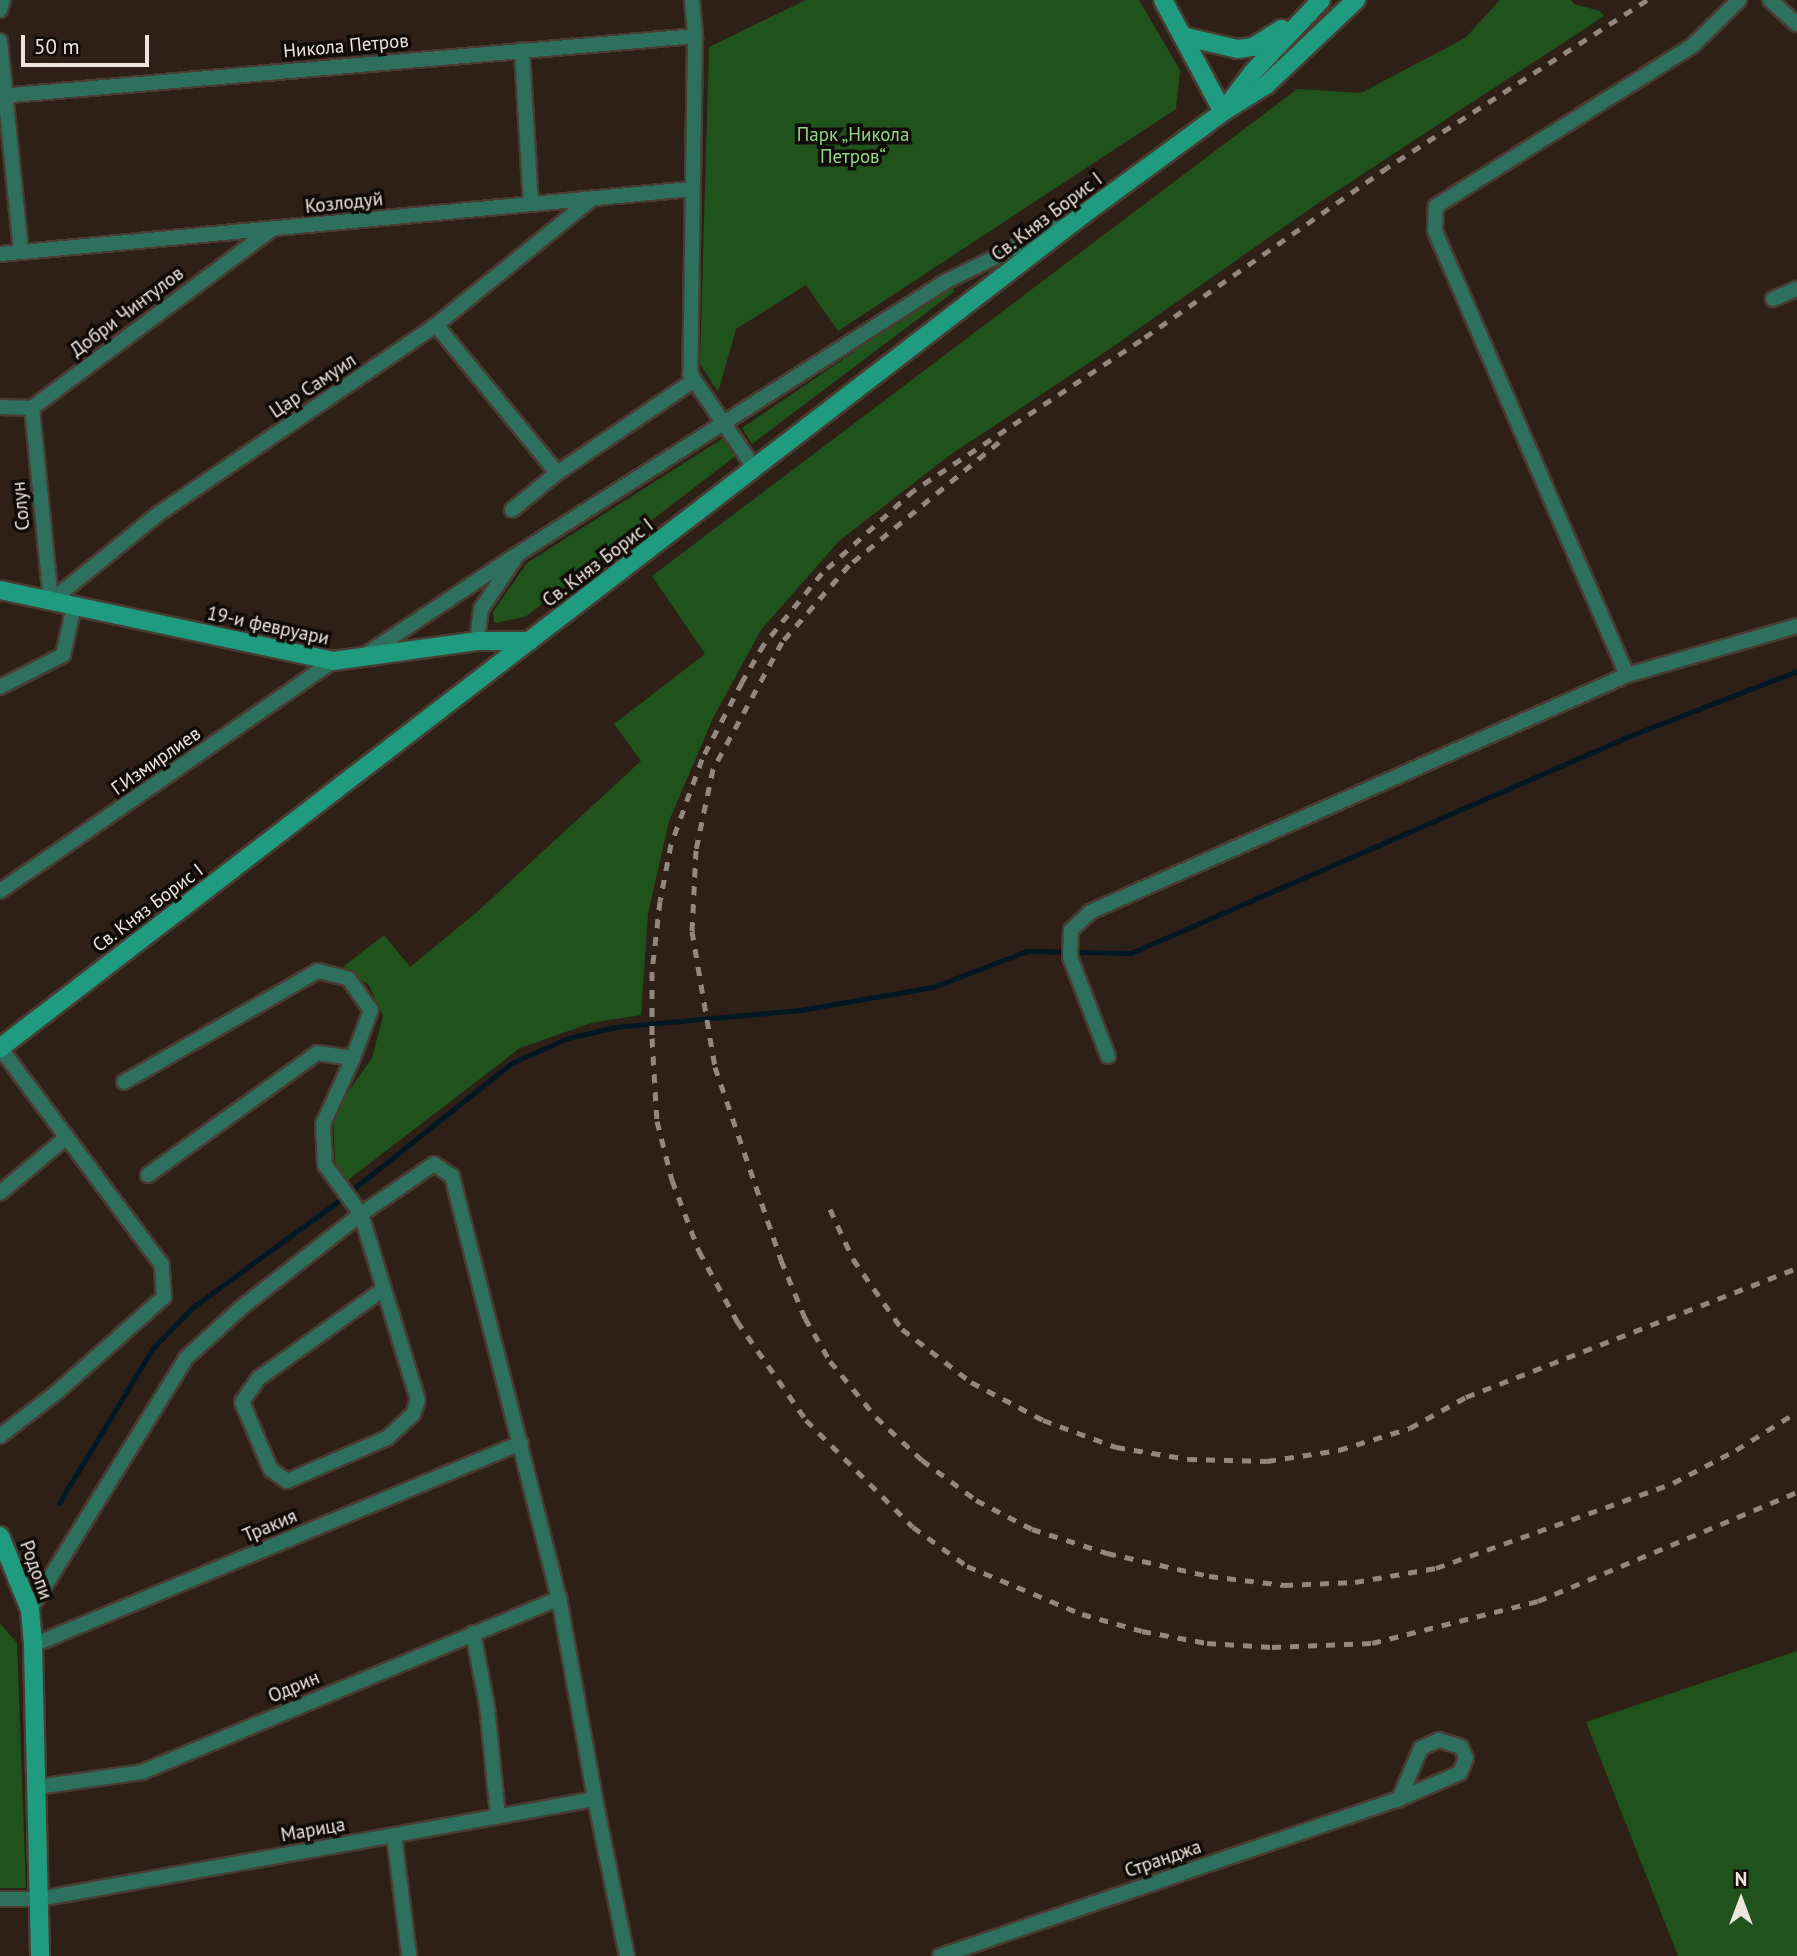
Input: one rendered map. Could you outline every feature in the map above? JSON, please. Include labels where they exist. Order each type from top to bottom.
[{"type":"street","points":[[0,10],[3,0]]},
{"type":"street","points":[[692,0],[695,36],[690,374],[755,469]]},
{"type":"street","points":[[1163,0],[1186,37],[1223,112]]},
{"type":"street","name":"Св. Княз Борис I","points":[[0,1048],[1084,214],[1223,112],[1266,85],[1356,0]]},
{"type":"street","points":[[1627,675],[1435,231],[1436,206],[1692,46],[1739,0]]},
{"type":"street","points":[[1770,0],[1797,24]]},
{"type":"street","points":[[1186,37],[1238,49],[1253,47],[1269,39],[1319,2]]},
{"type":"street","name":"Св. Княз Борис I","points":[[1223,112],[1253,72],[1319,2]]},
{"type":"street","name":"Никола Петров","points":[[2,95],[695,36]]},
{"type":"street","points":[[0,41],[2,95],[21,252]]},
{"type":"street","points":[[522,50],[531,204]]},
{"type":"street","name":"Козлодуй","points":[[0,254],[692,189]]},
{"type":"street","name":"Цар Самуил","points":[[51,601],[158,514],[436,325],[593,198]]},
{"type":"street","points":[[365,655],[945,282],[1084,214]]},
{"type":"street","name":"Добри Чинтулов","points":[[32,408],[272,229]]},
{"type":"street","points":[[1773,299],[1797,289]]},
{"type":"street","points":[[436,325],[557,473]]},
{"type":"street","points":[[512,510],[557,473],[693,381]]},
{"type":"street","points":[[0,407],[32,408]]},
{"type":"street","name":"Солун","points":[[32,408],[51,601]]},
{"type":"street","points":[[477,641],[481,609],[519,554]]},
{"type":"street","name":"19-и февруари","points":[[0,590],[333,661],[477,641],[530,641]]},
{"type":"street","points":[[0,687],[63,655],[74,606]]},
{"type":"street","points":[[1108,1056],[1070,957],[1071,930],[1090,912],[1627,675],[1797,626]]},
{"type":"street","name":"Г.Измирлиев","points":[[0,891],[333,661]]},
{"type":"street","points":[[124,1082],[318,971],[349,979],[371,1010],[354,1058],[323,1124],[325,1165],[361,1214],[384,1289],[418,1400],[413,1414],[387,1438],[287,1481],[271,1470],[242,1402],[259,1378],[384,1289]]},
{"type":"street","points":[[0,1048],[162,1265],[164,1297],[57,1392],[0,1436]]},
{"type":"street","points":[[148,1175],[317,1053],[354,1058]]},
{"type":"street","points":[[0,1193],[67,1138]]},
{"type":"street","points":[[30,1610],[186,1359],[241,1308],[361,1214],[435,1164],[452,1176],[559,1598],[595,1799],[627,1956]]},
{"type":"street","name":"Тракия","points":[[33,1645],[521,1443]]},
{"type":"street","name":"Родопи","points":[[0,1536],[4,1560],[30,1610],[40,1956]]},
{"type":"street","name":"Одрин","points":[[37,1787],[142,1772],[559,1598]]},
{"type":"street","points":[[473,1633],[487,1706],[498,1816]]},
{"type":"street","name":"Странджа","points":[[940,1956],[1399,1798],[1460,1773],[1466,1758],[1461,1747],[1439,1740],[1421,1748],[1399,1798]]},
{"type":"street","name":"Марица","points":[[0,1899],[39,1899],[595,1799]]},
{"type":"street","points":[[394,1835],[409,1956]]},
{"type":"green space","name":"Парк „Никола Петров“","points":[[806,0],[1139,0],[1180,70],[1176,109],[838,331],[806,285],[736,329],[718,392],[700,364],[709,47]]},
{"type":"green space","points":[[1500,0],[1571,0],[1574,4],[1600,11],[1604,16],[1314,206],[1098,357],[950,455],[839,541],[761,630],[713,718],[669,821],[648,914],[641,1015],[591,1023],[520,1048],[348,1180],[335,1162],[333,1113],[372,1058],[383,1016],[369,985],[343,967],[384,935],[410,967],[477,912],[641,761],[614,724],[705,654],[652,576],[1297,89],[1361,93],[1465,38]]},
{"type":"green space","points":[[949,287],[955,291],[752,444],[742,428]]},
{"type":"green space","points":[[725,437],[737,455],[525,617],[494,623],[493,612],[527,563]]},
{"type":"green space","points":[[0,1623],[17,1643],[26,1888],[0,1888]]},
{"type":"green space","points":[[1797,1651],[1797,1956],[1678,1956],[1586,1722]]},
{"type":"waterway","points":[[59,1503],[153,1348],[193,1307],[337,1202],[512,1063],[568,1038],[616,1027],[800,1010],[933,987],[1027,951],[1131,953],[1632,735],[1797,671]]},
{"type":"railway","points":[[1647,0],[1388,167],[1141,340],[914,490],[822,573],[764,644],[742,682],[702,759],[671,844],[660,901],[652,971],[652,1038],[657,1121],[672,1180],[699,1251],[737,1321],[806,1420],[913,1527],[967,1566],[1082,1614],[1142,1631],[1207,1643],[1272,1647],[1372,1643],[1538,1601],[1797,1492]]},
{"type":"railway","points":[[999,442],[849,565],[782,642],[713,769],[696,850],[692,931],[715,1067],[781,1260],[805,1318],[830,1361],[876,1417],[922,1460],[976,1500],[1032,1529],[1107,1553],[1209,1576],[1284,1585],[1355,1582],[1436,1568],[1673,1483],[1736,1450],[1797,1412]]},
{"type":"railway","points":[[830,1209],[853,1259],[902,1329],[971,1382],[1043,1420],[1116,1447],[1188,1459],[1267,1461],[1339,1450],[1410,1428],[1466,1397],[1797,1268]]}]
